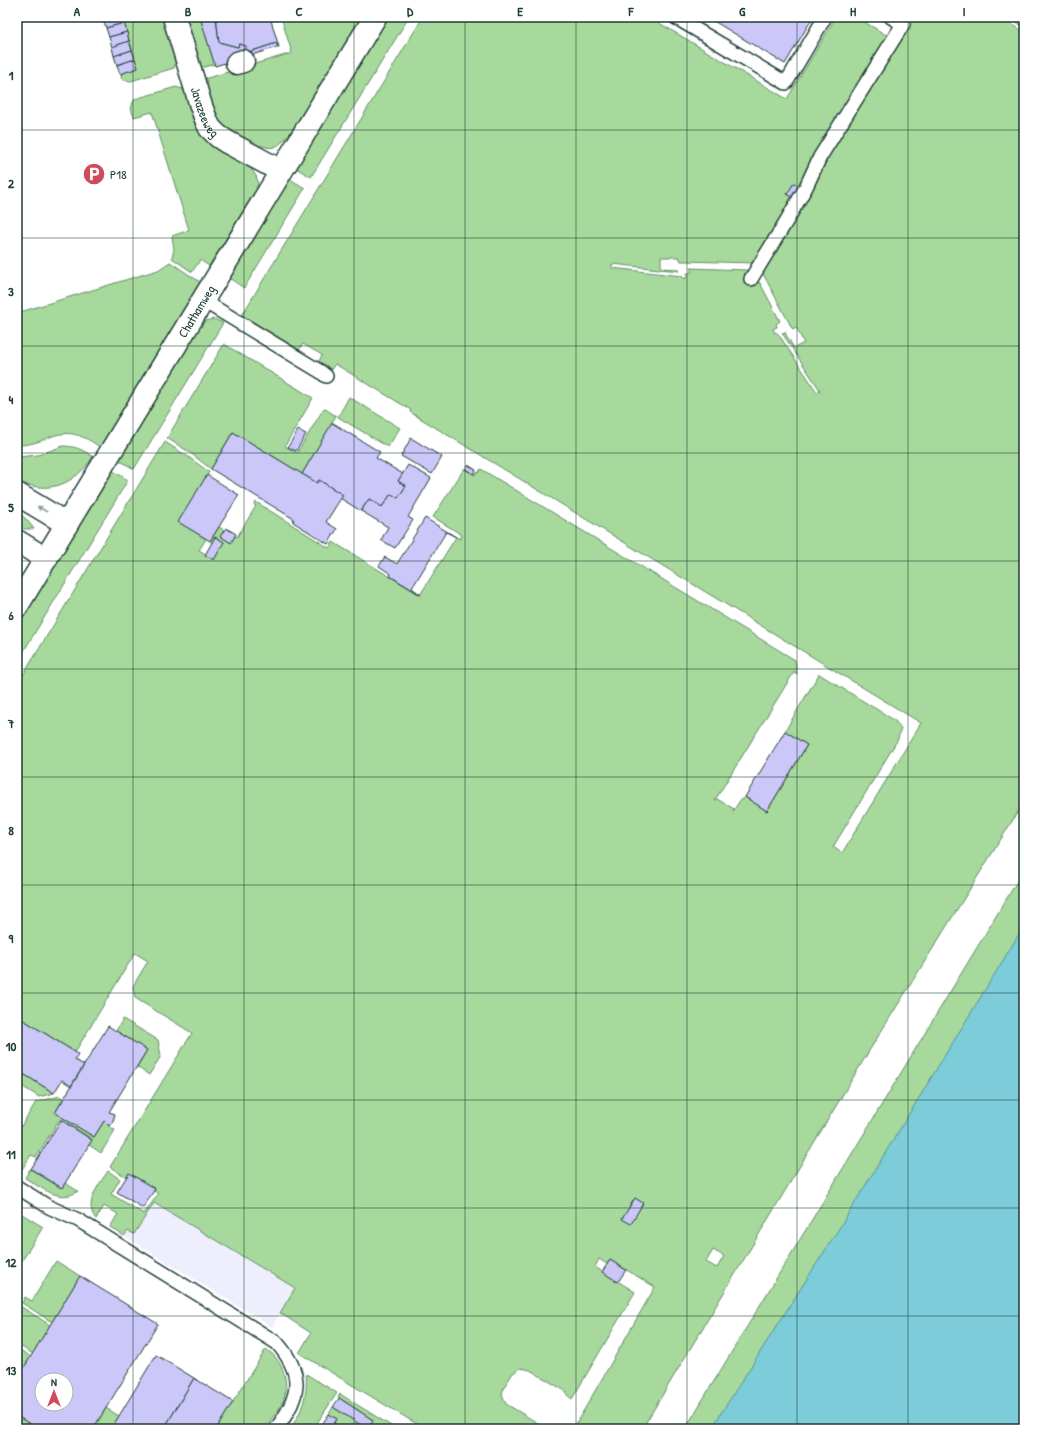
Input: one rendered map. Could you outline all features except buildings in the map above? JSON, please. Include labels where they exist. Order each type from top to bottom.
[{"type":"street","name":"Javazeeweg","points":[[174,17],[201,106],[210,128],[227,142],[281,172]]},
{"type":"street","name":"Chathamweg","points":[[17,606],[375,17]]},
{"type":"street","points":[[17,494],[67,524]]},
{"type":"street","points":[[17,541],[46,559]]},
{"type":"lane","points":[[675,17],[786,83],[825,17]]},
{"type":"lane","points":[[751,279],[806,187],[820,157],[903,24],[891,17]]},
{"type":"lane","points":[[202,300],[326,376]]},
{"type":"lane","points":[[17,1187],[50,1207],[78,1220],[277,1343],[286,1354],[293,1367],[296,1387],[294,1400],[290,1409],[276,1429]]},
{"type":"shaded area","points":[[154,1203],[295,1289],[272,1327],[124,1236],[128,1231],[134,1234]]},
{"type":"green space","points":[[122,17],[163,17],[176,60],[174,68],[131,81],[121,78],[122,73],[138,68]]},
{"type":"green space","points":[[185,17],[216,17],[227,61],[200,68]]},
{"type":"green space","points":[[281,17],[361,17],[290,134],[279,145],[269,147],[245,140],[229,131],[219,123],[212,107],[204,79],[292,53]]},
{"type":"green space","points":[[388,17],[409,17],[311,177],[296,168]]},
{"type":"green space","points":[[423,17],[649,17],[787,99],[836,17],[856,17],[888,36],[800,186],[794,183],[788,194],[794,198],[754,263],[681,261],[679,257],[661,257],[661,268],[679,269],[679,271],[612,264],[612,268],[682,276],[683,278],[687,278],[687,273],[691,273],[691,268],[747,270],[744,274],[746,275],[744,278],[756,286],[758,282],[760,283],[780,321],[776,324],[777,327],[773,329],[775,333],[776,332],[779,335],[817,392],[820,390],[782,333],[786,332],[785,333],[794,348],[804,343],[796,327],[793,329],[792,328],[762,272],[824,163],[914,17],[1001,17],[1024,32],[1024,802],[869,1051],[642,1429],[573,1429],[655,1287],[610,1260],[607,1264],[599,1259],[595,1267],[635,1292],[572,1399],[566,1394],[567,1392],[530,1370],[521,1368],[513,1373],[504,1387],[502,1394],[506,1404],[546,1428],[548,1425],[554,1429],[425,1429],[299,1353],[311,1333],[280,1313],[295,1288],[154,1203],[134,1234],[128,1231],[124,1236],[110,1227],[118,1214],[104,1206],[96,1219],[92,1213],[92,1200],[97,1188],[108,1171],[120,1179],[111,1194],[144,1214],[158,1194],[154,1191],[155,1189],[129,1173],[126,1177],[110,1167],[192,1033],[135,998],[133,986],[148,961],[135,953],[75,1052],[17,1016],[17,900],[21,894],[17,892],[17,685],[165,442],[209,472],[179,522],[206,539],[199,550],[214,559],[212,543],[210,541],[219,527],[224,530],[221,536],[230,542],[235,536],[237,537],[256,506],[254,505],[256,502],[329,548],[333,542],[420,595],[456,537],[460,539],[462,535],[433,517],[464,469],[475,475],[481,469],[795,660],[797,674],[794,672],[715,800],[716,801],[717,799],[734,809],[733,811],[741,799],[743,800],[745,797],[767,811],[807,745],[785,731],[819,674],[894,720],[901,728],[898,739],[833,847],[842,853],[921,723],[418,417],[410,412],[411,410],[335,364],[330,371],[330,368],[319,361],[322,355],[303,344],[299,350],[242,315]],"holes":[[[713,1250],[724,1256],[717,1268],[706,1262]]]},
{"type":"green space","points":[[1008,17],[1024,17],[1024,27]]},
{"type":"green space","points":[[176,87],[183,89],[185,92],[196,125],[201,133],[250,167],[258,182],[256,191],[209,266],[200,260],[192,272],[172,258],[174,249],[172,236],[189,230],[152,112],[134,117],[131,109],[135,99]]},
{"type":"green space","points":[[290,179],[305,188],[244,288],[229,278]]},
{"type":"green space","points":[[170,262],[200,282],[100,447],[82,437],[70,434],[57,435],[34,443],[17,445],[17,313],[158,270]]},
{"type":"green space","points":[[214,319],[223,323],[134,469],[119,460],[201,324],[205,321]]},
{"type":"green space","points":[[224,344],[313,398],[285,446],[297,453],[324,408],[336,416],[332,422],[342,428],[341,429],[332,424],[302,474],[233,432],[211,469],[189,452],[167,438]]},
{"type":"green space","points":[[349,397],[400,428],[388,447],[338,417]]},
{"type":"green space","points":[[63,446],[79,449],[93,457],[78,475],[60,485],[50,487],[29,485],[17,481],[17,457],[38,455]]},
{"type":"green space","points":[[113,471],[128,480],[17,662],[17,628]]},
{"type":"green space","points":[[17,511],[34,529],[25,529],[17,526]]},
{"type":"green space","points":[[1024,870],[1024,1199],[805,1429],[685,1429]]},
{"type":"green space","points":[[123,1019],[158,1040],[161,1056],[149,1075],[137,1067],[147,1050],[116,1031]]},
{"type":"green space","points":[[17,1070],[54,1093],[39,1097],[17,1083]]},
{"type":"green space","points":[[60,1096],[63,1099],[55,1113],[94,1137],[104,1121],[115,1130],[101,1153],[89,1145],[92,1139],[62,1120],[59,1120],[36,1157],[31,1155],[19,1174],[17,1172],[17,1133],[36,1102]]},
{"type":"green space","points":[[30,1169],[61,1188],[65,1183],[78,1191],[71,1195],[65,1196],[51,1193],[25,1178]]},
{"type":"green space","points":[[17,1211],[43,1227],[18,1267],[17,1267]]},
{"type":"green space","points":[[56,1261],[80,1276],[52,1322],[22,1303],[25,1297],[32,1301]]},
{"type":"green space","points":[[20,1306],[50,1325],[33,1354],[17,1344],[17,1311]]},
{"type":"green space","points":[[17,1348],[31,1357],[17,1379]]},
{"type":"green space","points":[[266,1349],[278,1361],[284,1372],[286,1390],[285,1396],[279,1408],[264,1429],[216,1429]]},
{"type":"green space","points":[[306,1374],[337,1393],[313,1429],[290,1429],[301,1410],[306,1389]]},
{"type":"green space","points":[[340,1394],[396,1429],[367,1429],[373,1420],[338,1397]]},
{"type":"green space","points":[[333,1407],[367,1429],[320,1429],[323,1423],[331,1428],[337,1419],[329,1414]]},
{"type":"green space","points":[[106,1408],[119,1416],[111,1429],[93,1429]]},
{"type":"green space","points":[[17,1416],[38,1429],[17,1429]]},
{"type":"water","points":[[1024,926],[1024,1429],[711,1429],[840,1227]]},
{"type":"place","name":"P18","points":[[94,174]]}]
